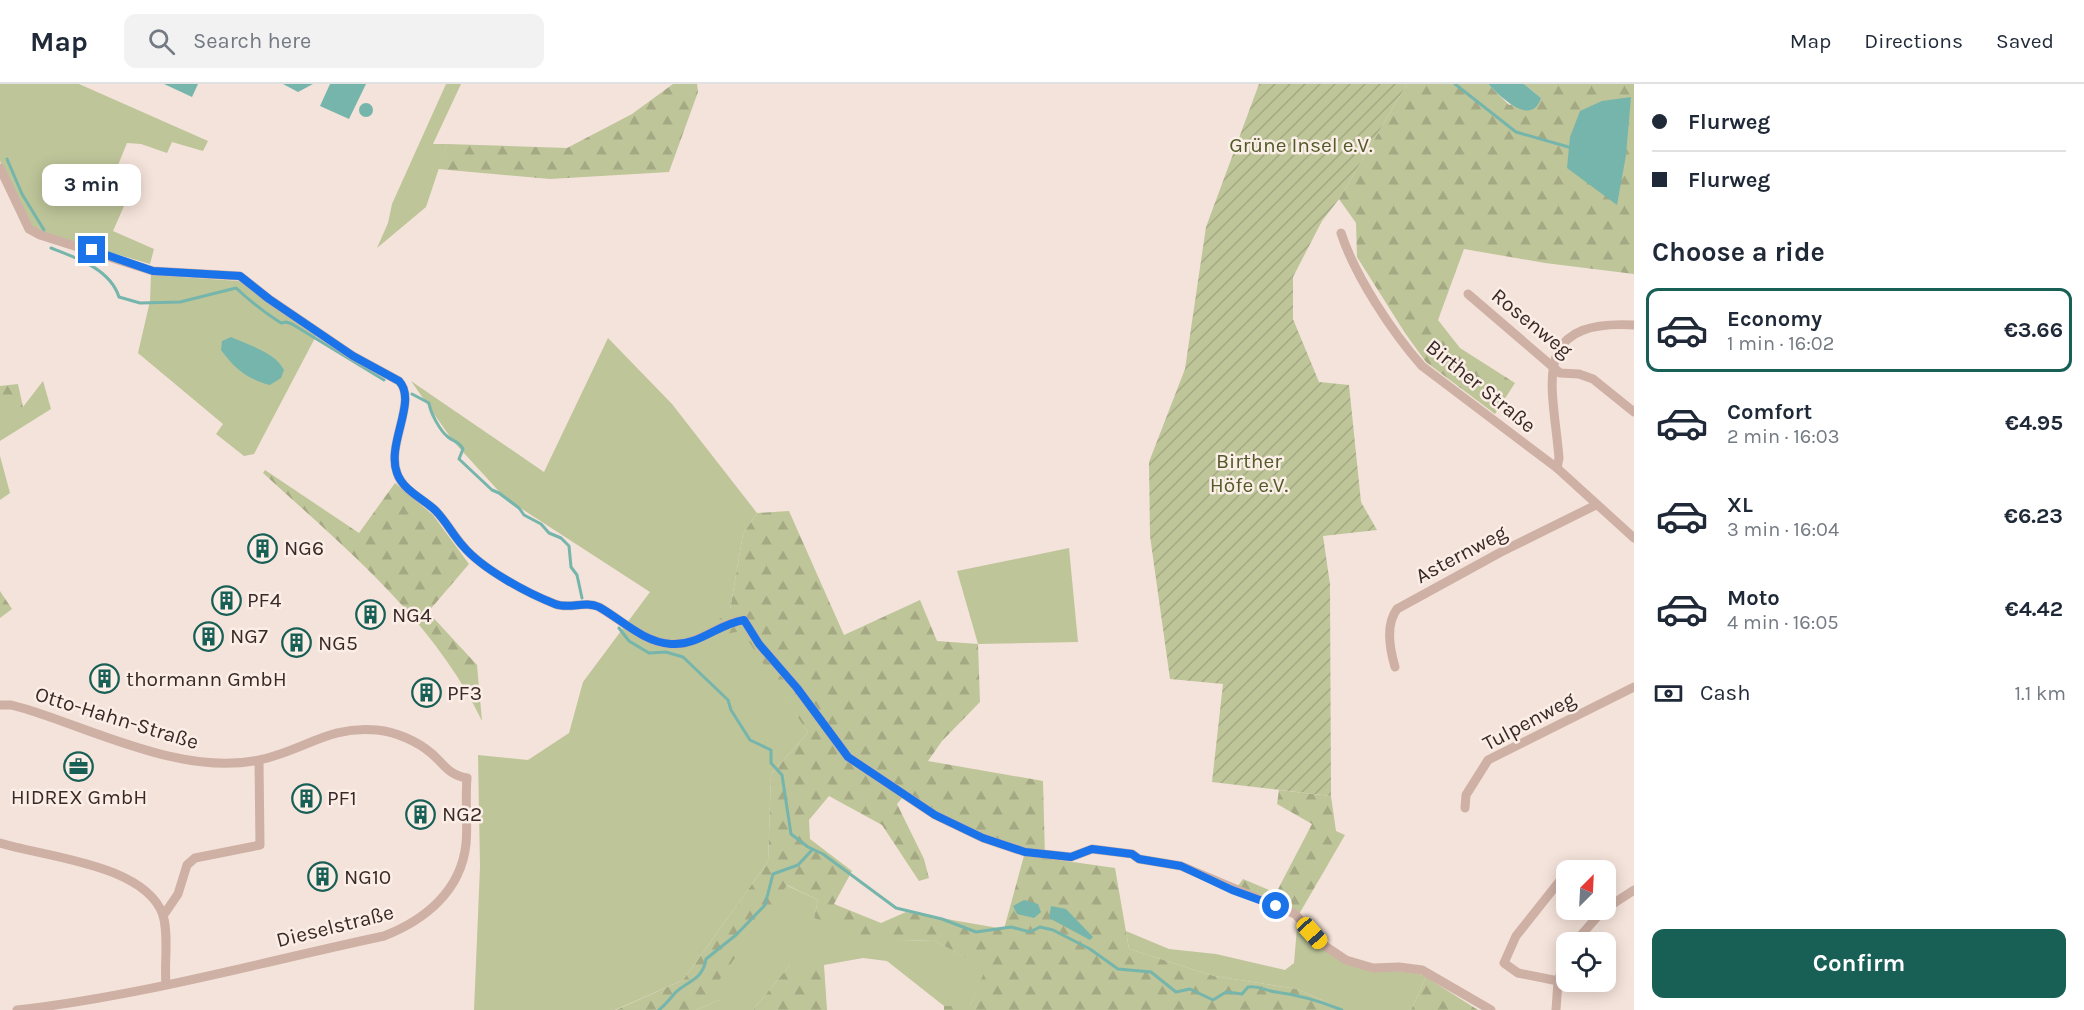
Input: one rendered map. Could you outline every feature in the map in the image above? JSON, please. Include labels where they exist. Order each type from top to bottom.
[{"type":"street","points":[[0,168],[29,229],[40,235],[153,271],[240,276],[269,299],[353,356],[399,381],[404,386],[406,397],[394,449],[394,463],[401,482],[436,511],[471,555],[502,576],[556,604],[571,607],[587,603],[598,607],[645,637],[671,644],[701,639],[744,620],[759,644],[797,688],[848,757],[935,815],[983,838],[1025,852],[1071,857],[1092,849],[1132,854],[1139,859],[1181,866],[1295,914],[1322,944],[1346,960],[1373,968],[1422,970],[1491,1010]]},
{"type":"street","name":"Birther Straße","points":[[1341,233],[1350,260],[1408,351],[1422,366],[1557,468],[1634,538]]},
{"type":"street","name":"Rosenweg","points":[[1468,294],[1560,373],[1578,374],[1593,379],[1634,412]]},
{"type":"street","points":[[1557,468],[1559,458],[1552,367],[1561,347],[1582,331],[1607,325],[1634,325]]},
{"type":"street","name":"Asternweg","points":[[1395,667],[1390,651],[1390,634],[1392,618],[1397,609],[1501,552],[1596,505]]},
{"type":"street","name":"Tulpenweg","points":[[1465,808],[1466,795],[1488,760],[1634,687]]},
{"type":"street","name":"Otto-Hahn-Straße","points":[[0,705],[26,709],[156,753],[204,763],[259,760]]},
{"type":"street","name":"Dieselstraße","points":[[18,1010],[66,1005],[384,936],[412,925],[447,894],[460,870],[466,844],[467,778],[452,775],[433,754],[406,738],[380,730],[339,731],[259,760]]},
{"type":"street","points":[[163,916],[178,894],[187,865],[195,858],[260,844],[259,760]]},
{"type":"street","points":[[0,843],[127,878],[151,896],[163,916],[166,984]]},
{"type":"street","points":[[1556,885],[1521,929],[1504,963],[1518,973],[1556,981]]},
{"type":"street","points":[[1616,902],[1634,890]]},
{"type":"street","points":[[1584,932],[1595,920]]},
{"type":"street","points":[[1556,1010],[1557,992]]},
{"type":"green space","points":[[0,84],[79,84],[208,141],[203,151],[172,142],[167,153],[141,144],[127,143],[105,197],[124,206],[113,231],[154,249],[150,264],[34,230],[0,161]]},
{"type":"green space","points":[[446,84],[461,84],[433,144],[447,144],[426,207],[377,248],[388,223],[392,204]]},
{"type":"green space","points":[[673,84],[697,84],[698,92],[669,172],[550,179],[438,169],[447,144],[567,148],[632,114]]},
{"type":"green space","name":"Birther Höfe e.V.","points":[[1259,84],[1407,84],[1339,199],[1322,221],[1293,277],[1293,319],[1319,382],[1349,385],[1361,502],[1377,530],[1323,536],[1330,584],[1331,796],[1212,782],[1223,684],[1170,679],[1150,536],[1149,462],[1185,369],[1206,227]]},
{"type":"green space","points":[[1407,84],[1488,84],[1509,105],[1541,98],[1524,84],[1634,84],[1634,274],[1545,263],[1464,249],[1438,320],[1460,348],[1515,383],[1495,414],[1426,362],[1357,257],[1356,223],[1339,199]]},
{"type":"green space","points":[[151,275],[239,281],[316,336],[254,454],[244,456],[216,434],[223,424],[138,353],[150,301]]},
{"type":"green space","points":[[608,338],[672,404],[757,513],[743,534],[730,610],[808,733],[771,774],[768,862],[683,980],[615,1010],[474,1010],[480,867],[478,755],[528,760],[569,733],[583,682],[650,592],[505,498],[453,441],[411,381],[544,472]]},
{"type":"green space","points":[[43,381],[51,409],[0,441],[0,407],[23,407]]},
{"type":"green space","points":[[18,384],[23,407],[0,407],[0,386]]},
{"type":"green space","points":[[0,456],[10,493],[0,500]]},
{"type":"green space","points":[[265,470],[359,533],[395,483],[433,515],[469,564],[428,612],[477,665],[482,721],[462,684],[439,650],[413,618],[355,557],[263,473]]},
{"type":"green space","points":[[789,511],[844,635],[920,600],[937,641],[978,644],[980,702],[942,741],[928,761],[1043,781],[1045,858],[1115,868],[1129,949],[1214,976],[1297,989],[1344,1010],[944,1010],[944,1006],[970,1006],[986,968],[933,940],[901,941],[859,935],[814,918],[818,900],[787,885],[720,979],[719,1000],[696,1010],[616,1010],[683,980],[768,862],[771,774],[808,733],[742,631],[719,635],[715,623],[730,610],[743,534],[757,513]],"holes":[[[829,796],[882,825],[919,881],[929,878],[924,859],[897,804],[903,797],[959,828],[1025,852],[1004,929],[906,912],[881,923],[834,904],[852,871],[810,839],[809,820]]]},
{"type":"green space","points":[[1069,548],[1078,642],[978,644],[957,571]]},
{"type":"green space","points":[[0,591],[12,609],[0,618]]},
{"type":"green space","points":[[1279,790],[1331,796],[1336,831],[1345,835],[1298,916],[1238,886],[1243,879],[1276,893],[1312,824],[1277,804]]},
{"type":"green space","points":[[786,885],[818,900],[814,918],[901,941],[933,940],[987,968],[970,1006],[944,1006],[887,961],[863,958],[824,965],[790,965],[753,1010],[696,1010],[719,1000],[719,979]]},
{"type":"green space","points":[[1298,916],[1329,952],[1372,969],[1417,973],[1426,977],[1411,1010],[1344,1010],[1297,989],[1214,976],[1129,949],[1126,931],[1169,949],[1216,954],[1285,970],[1294,963]]},
{"type":"green space","points":[[790,965],[824,965],[827,1010],[753,1010]]},
{"type":"green space","points":[[1426,977],[1478,1010],[1411,1010]]},
{"type":"water","points":[[164,84],[198,84],[192,97]]},
{"type":"water","points":[[283,84],[313,84],[298,92]]},
{"type":"water","points":[[330,84],[366,84],[349,119],[320,106]]},
{"type":"water","points":[[1488,84],[1524,84],[1541,98],[1536,107],[1523,110],[1507,102]]},
{"type":"water","points":[[1631,97],[1626,155],[1617,205],[1567,168],[1570,137],[1580,111],[1602,101]]},
{"type":"water","points":[[366,103],[371,105],[373,110],[371,115],[366,117],[361,115],[359,110],[361,105]]},
{"type":"water","points":[[231,337],[274,358],[284,370],[281,378],[270,385],[255,380],[237,368],[221,350],[222,341]]},
{"type":"water","points":[[1024,900],[1038,904],[1041,912],[1034,918],[1017,914],[1013,906]]},
{"type":"water","points":[[1051,906],[1066,909],[1093,937],[1090,940],[1049,918]]},
{"type":"waterway","points":[[1455,84],[1516,132],[1572,148]]},
{"type":"waterway","points":[[7,159],[22,194],[44,230]]},
{"type":"waterway","points":[[51,248],[100,272],[115,287],[119,297],[140,303],[180,302],[236,288],[281,323],[292,324],[384,380]]},
{"type":"waterway","points":[[412,394],[429,403],[433,416],[442,430],[461,446],[463,449],[459,459],[492,490],[569,546],[571,567],[577,575],[582,598]]},
{"type":"waterway","points":[[619,628],[629,641],[649,653],[666,652],[683,657],[728,700],[731,710],[750,740],[771,750],[771,763],[782,775],[791,834],[808,847],[823,854],[896,908],[942,919],[976,932],[1011,927],[1030,932],[1040,927],[1053,930],[1090,949],[1118,969],[1151,972],[1176,992],[1190,989],[1213,1000],[1226,992],[1242,994],[1248,987],[1255,987],[1309,999],[1342,1010]]},
{"type":"waterway","points":[[659,1010],[675,993],[698,976],[706,959],[736,935],[765,905],[773,874],[798,865],[812,850]]},
{"type":"place","name":"NG6","points":[[263,548]]},
{"type":"place","name":"PF4","points":[[226,600]]},
{"type":"place","name":"NG4","points":[[371,615]]},
{"type":"place","name":"NG7","points":[[209,636]]},
{"type":"place","name":"NG5","points":[[297,643]]},
{"type":"place","name":"thormann GmbH","points":[[105,679]]},
{"type":"place","name":"PF3","points":[[426,693]]},
{"type":"place","name":"HIDREX GmbH","points":[[79,766]]},
{"type":"place","name":"PF1","points":[[306,798]]},
{"type":"place","name":"NG2","points":[[421,814]]},
{"type":"place","name":"NG10","points":[[323,877]]},
{"type":"route","points":[[92,250],[153,271],[240,276],[269,299],[353,356],[399,381],[404,386],[406,397],[394,449],[394,463],[401,482],[436,511],[471,555],[516,584],[556,604],[571,607],[587,603],[598,607],[645,637],[671,644],[701,639],[744,620],[759,644],[797,688],[848,757],[935,815],[983,838],[1025,852],[1071,857],[1092,849],[1132,854],[1139,859],[1181,866],[1232,890],[1276,906]]},
{"type":"park label","name":"Grüne Insel e.V.","points":[[1301,145]]}]
